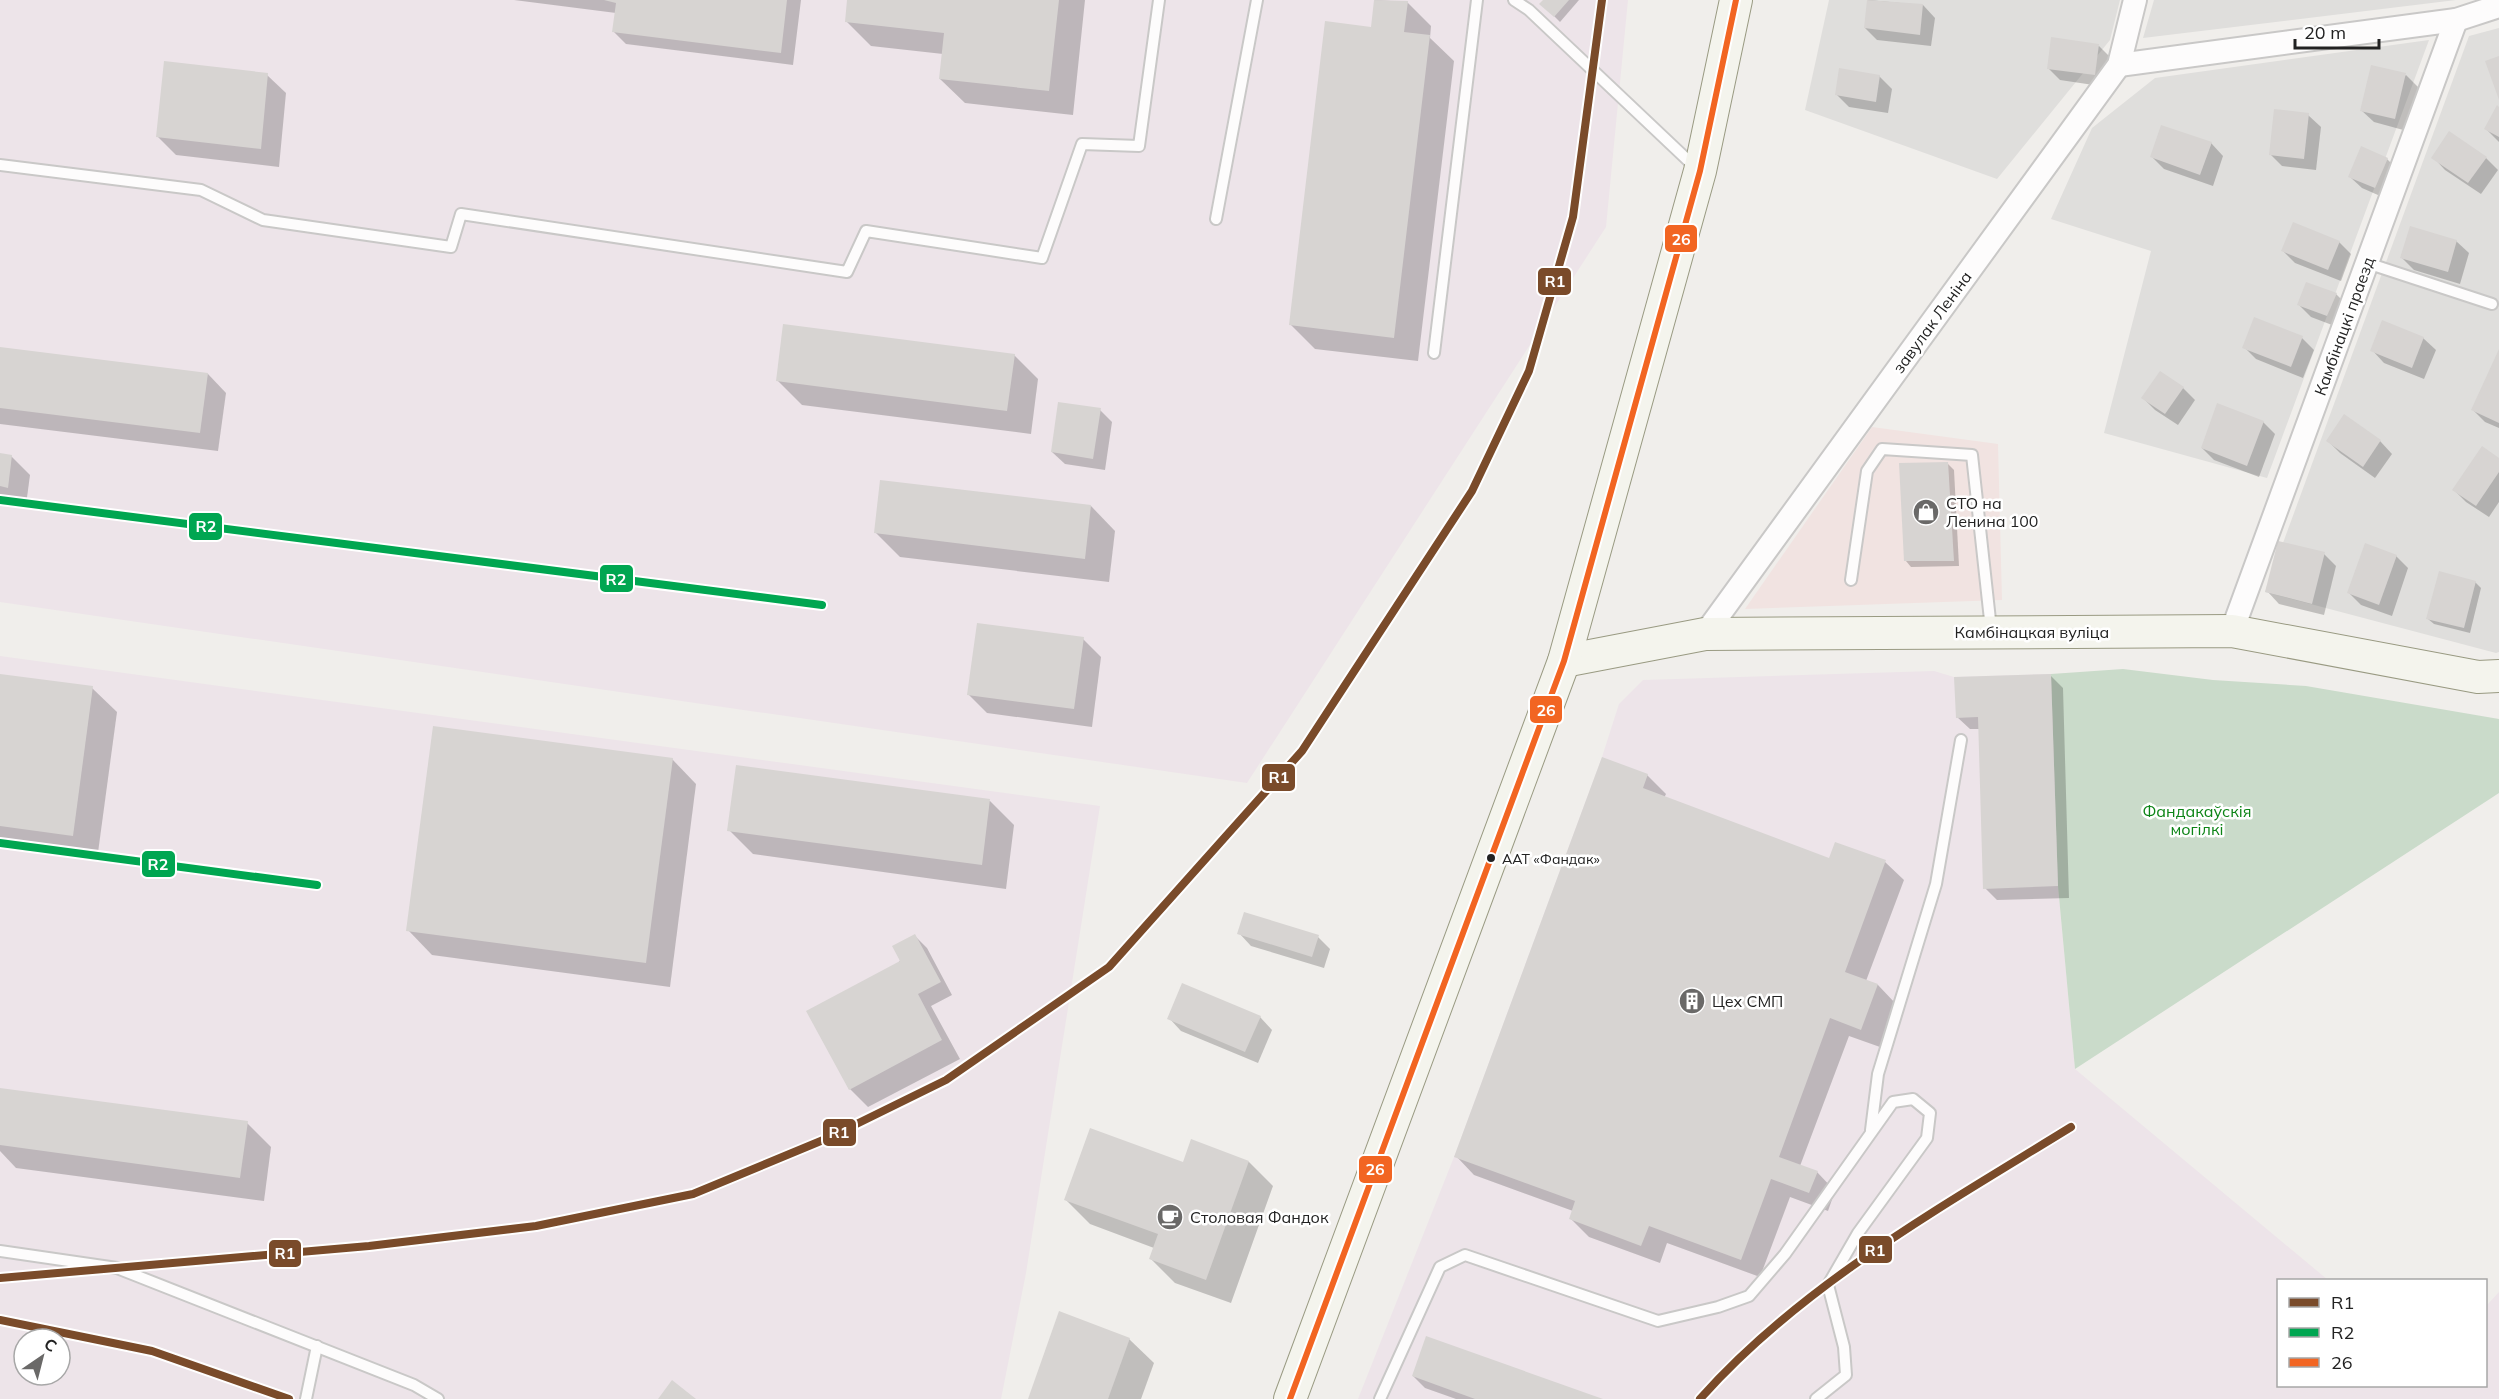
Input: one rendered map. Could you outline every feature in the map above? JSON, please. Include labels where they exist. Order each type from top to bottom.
[{"type":"main road","points":[[1290,1399],[1564,661],[1700,171],[1736,0]]},
{"type":"main road","name":"Камбінацкая вуліца","points":[[1564,661],[1705,634],[2232,631],[2478,678],[2499,676]]},
{"type":"street","name":"завулак Леніна","points":[[1705,634],[2119,65],[2135,0]]},
{"type":"street","points":[[2119,65],[2456,20],[2499,6]]},
{"type":"street","name":"Камбінацкі праезд","points":[[2232,631],[2456,20]]},
{"type":"lane","points":[[0,165],[201,190],[263,220],[451,247],[461,214],[847,272],[866,231],[1042,258],[1082,144],[1139,146],[1159,0]]},
{"type":"lane","points":[[1216,219],[1257,0]]},
{"type":"lane","points":[[1434,353],[1477,0]]},
{"type":"lane","points":[[1514,0],[1529,10],[1700,171]]},
{"type":"lane","points":[[2367,263],[2492,304]]},
{"type":"lane","points":[[1851,580],[1867,471],[1882,448],[1972,455],[1991,633]]},
{"type":"lane","points":[[1871,1133],[1878,1074],[1936,884],[1961,740]]},
{"type":"lane","points":[[1380,1399],[1440,1267],[1465,1255],[1658,1321],[1718,1307],[1749,1296],[1785,1254],[1893,1102],[1913,1099],[1930,1113],[1927,1138],[1858,1233],[1828,1285],[1844,1347],[1846,1375],[1816,1399]]},
{"type":"lane","points":[[0,1251],[117,1268],[414,1385],[438,1399]]},
{"type":"lane","points":[[306,1399],[316,1346]]},
{"type":"shaded area","points":[[0,0],[1628,0],[1606,227],[1247,783],[0,602]]},
{"type":"shaded area","points":[[1829,0],[2120,0],[2110,40],[1997,179],[1805,110]]},
{"type":"shaded area","points":[[2154,0],[2456,0],[2143,38]]},
{"type":"shaded area","points":[[2499,28],[2499,652],[2496,653],[2265,592],[2469,36]]},
{"type":"shaded area","points":[[2429,40],[2267,478],[2104,433],[2151,251],[2051,219],[2092,128],[2155,78]]},
{"type":"shaded area","points":[[1872,427],[1998,444],[2002,600],[1745,609]]},
{"type":"shaded area","points":[[0,656],[1100,806],[1026,1273],[1001,1399],[0,1399]]},
{"type":"shaded area","points":[[1934,671],[1954,677],[2051,674],[2058,886],[2075,1069],[2327,1279],[2277,1279],[2277,1387],[2487,1387],[2487,1305],[2499,1292],[2499,1399],[1358,1399],[1454,1157],[1602,757],[1619,704],[1643,680]]},
{"type":"green space","name":"Фандакаўскія могілкі","points":[[2123,669],[2213,680],[2306,686],[2499,719],[2499,793],[2075,1069],[2058,886],[2051,674]]},
{"type":"building","points":[[604,0],[787,0],[781,53],[612,32],[616,3]]},
{"type":"building","points":[[847,0],[1059,0],[1049,91],[939,79],[944,33],[845,22]]},
{"type":"building","points":[[1374,0],[1408,1],[1404,32],[1430,35],[1394,338],[1289,325],[1325,21],[1371,27]]},
{"type":"building","points":[[1543,0],[1569,0],[1554,17],[1539,4]]},
{"type":"building","points":[[1867,0],[1923,4],[1920,35],[1864,28]]},
{"type":"building","points":[[2051,37],[2099,44],[2095,75],[2047,69]]},
{"type":"building","points":[[2499,56],[2499,100],[2485,61]]},
{"type":"building","points":[[164,61],[268,73],[261,149],[156,137]]},
{"type":"building","points":[[2371,65],[2406,73],[2395,119],[2360,111]]},
{"type":"building","points":[[1839,68],[1880,75],[1876,102],[1835,95]]},
{"type":"building","points":[[2497,105],[2499,107],[2499,137],[2484,129]]},
{"type":"building","points":[[2274,109],[2309,113],[2304,159],[2269,155]]},
{"type":"building","points":[[2161,125],[2212,142],[2200,175],[2150,157]]},
{"type":"building","points":[[2449,131],[2487,157],[2468,183],[2431,158]]},
{"type":"building","points":[[2361,146],[2388,158],[2375,188],[2348,177]]},
{"type":"building","points":[[2293,222],[2340,241],[2328,270],[2281,251]]},
{"type":"building","points":[[2410,226],[2457,240],[2448,272],[2400,258]]},
{"type":"building","points":[[2306,282],[2337,293],[2327,316],[2297,305]]},
{"type":"building","points":[[2254,317],[2303,336],[2291,367],[2242,348]]},
{"type":"building","points":[[2382,320],[2424,337],[2412,368],[2370,351]]},
{"type":"building","points":[[783,324],[1015,354],[1007,411],[776,381]]},
{"type":"building","points":[[0,347],[208,373],[200,433],[0,408]]},
{"type":"building","points":[[2499,349],[2499,423],[2471,410]]},
{"type":"building","points":[[2160,371],[2184,387],[2165,414],[2141,398]]},
{"type":"building","points":[[1058,402],[1101,408],[1093,459],[1051,452]]},
{"type":"building","points":[[2217,403],[2264,421],[2247,466],[2201,448]]},
{"type":"building","points":[[2344,414],[2381,440],[2363,467],[2326,441]]},
{"type":"building","points":[[2482,446],[2499,458],[2499,472],[2476,506],[2452,490]]},
{"type":"building","points":[[0,453],[12,455],[8,488],[0,486]]},
{"type":"building","name":"СТО на Ленина 100","points":[[1948,462],[1954,561],[1904,561],[1899,463]]},
{"type":"building","points":[[880,480],[1091,505],[1085,559],[874,533]]},
{"type":"building","points":[[2278,541],[2325,552],[2312,604],[2265,592]]},
{"type":"building","points":[[2365,543],[2397,555],[2379,605],[2347,593]]},
{"type":"building","points":[[2439,571],[2476,581],[2464,628],[2426,619]]},
{"type":"building","points":[[977,623],[1084,637],[1074,709],[967,695]]},
{"type":"building","points":[[0,674],[93,686],[73,836],[0,826]]},
{"type":"building","points":[[2051,674],[2058,886],[1983,889],[1978,717],[1956,718],[1954,677]]},
{"type":"building","points":[[433,726],[673,758],[646,963],[406,931]]},
{"type":"building","name":"Цех СМП","points":[[1602,757],[1648,774],[1643,788],[1829,858],[1835,842],[1886,860],[1845,972],[1878,984],[1861,1030],[1830,1018],[1779,1157],[1818,1171],[1809,1193],[1771,1179],[1741,1260],[1649,1226],[1641,1246],[1569,1219],[1575,1201],[1454,1157]]},
{"type":"building","points":[[736,765],[990,799],[982,865],[727,831]]},
{"type":"building","points":[[1244,912],[1319,935],[1312,957],[1237,934]]},
{"type":"building","points":[[915,934],[941,982],[918,994],[942,1040],[849,1090],[806,1011],[900,961],[892,946]]},
{"type":"building","points":[[1182,983],[1261,1016],[1245,1052],[1167,1019]]},
{"type":"building","points":[[0,1088],[248,1121],[240,1178],[0,1145]]},
{"type":"building","name":"Столовая Фандок","points":[[1090,1128],[1183,1162],[1191,1139],[1249,1161],[1206,1280],[1149,1259],[1158,1234],[1064,1200]]},
{"type":"building","points":[[1059,1311],[1130,1338],[1108,1399],[1028,1399]]},
{"type":"building","points":[[1426,1336],[1603,1399],[1475,1399],[1412,1376]]},
{"type":"building","points":[[672,1380],[696,1399],[658,1399]]},
{"type":"transit line","name":"R1","points":[[0,1278],[369,1246],[536,1226],[693,1194],[828,1138],[946,1080],[1109,967],[1302,751],[1472,491],[1529,371],[1573,217],[1602,0]]},
{"type":"transit line","name":"26","points":[[1290,1399],[1564,661],[1700,171],[1736,0]]},
{"type":"transit line","name":"R2","points":[[0,500],[822,605]]},
{"type":"transit line","name":"R2","points":[[0,843],[317,885]]},
{"type":"transit line","name":"R1","points":[[1700,1399],[1740,1358],[1828,1284],[1924,1218],[2071,1127]]},
{"type":"transit line","name":"R1","points":[[0,1320],[152,1351],[289,1399]]},
{"type":"place","name":"СТО на Ленина 100","points":[[1926,512]]},
{"type":"place","name":"ААТ «Фандак»","points":[[1491,858]]},
{"type":"place","name":"Цех СМП","points":[[1692,1001]]},
{"type":"place","name":"Столовая Фандок","points":[[1170,1217]]}]
